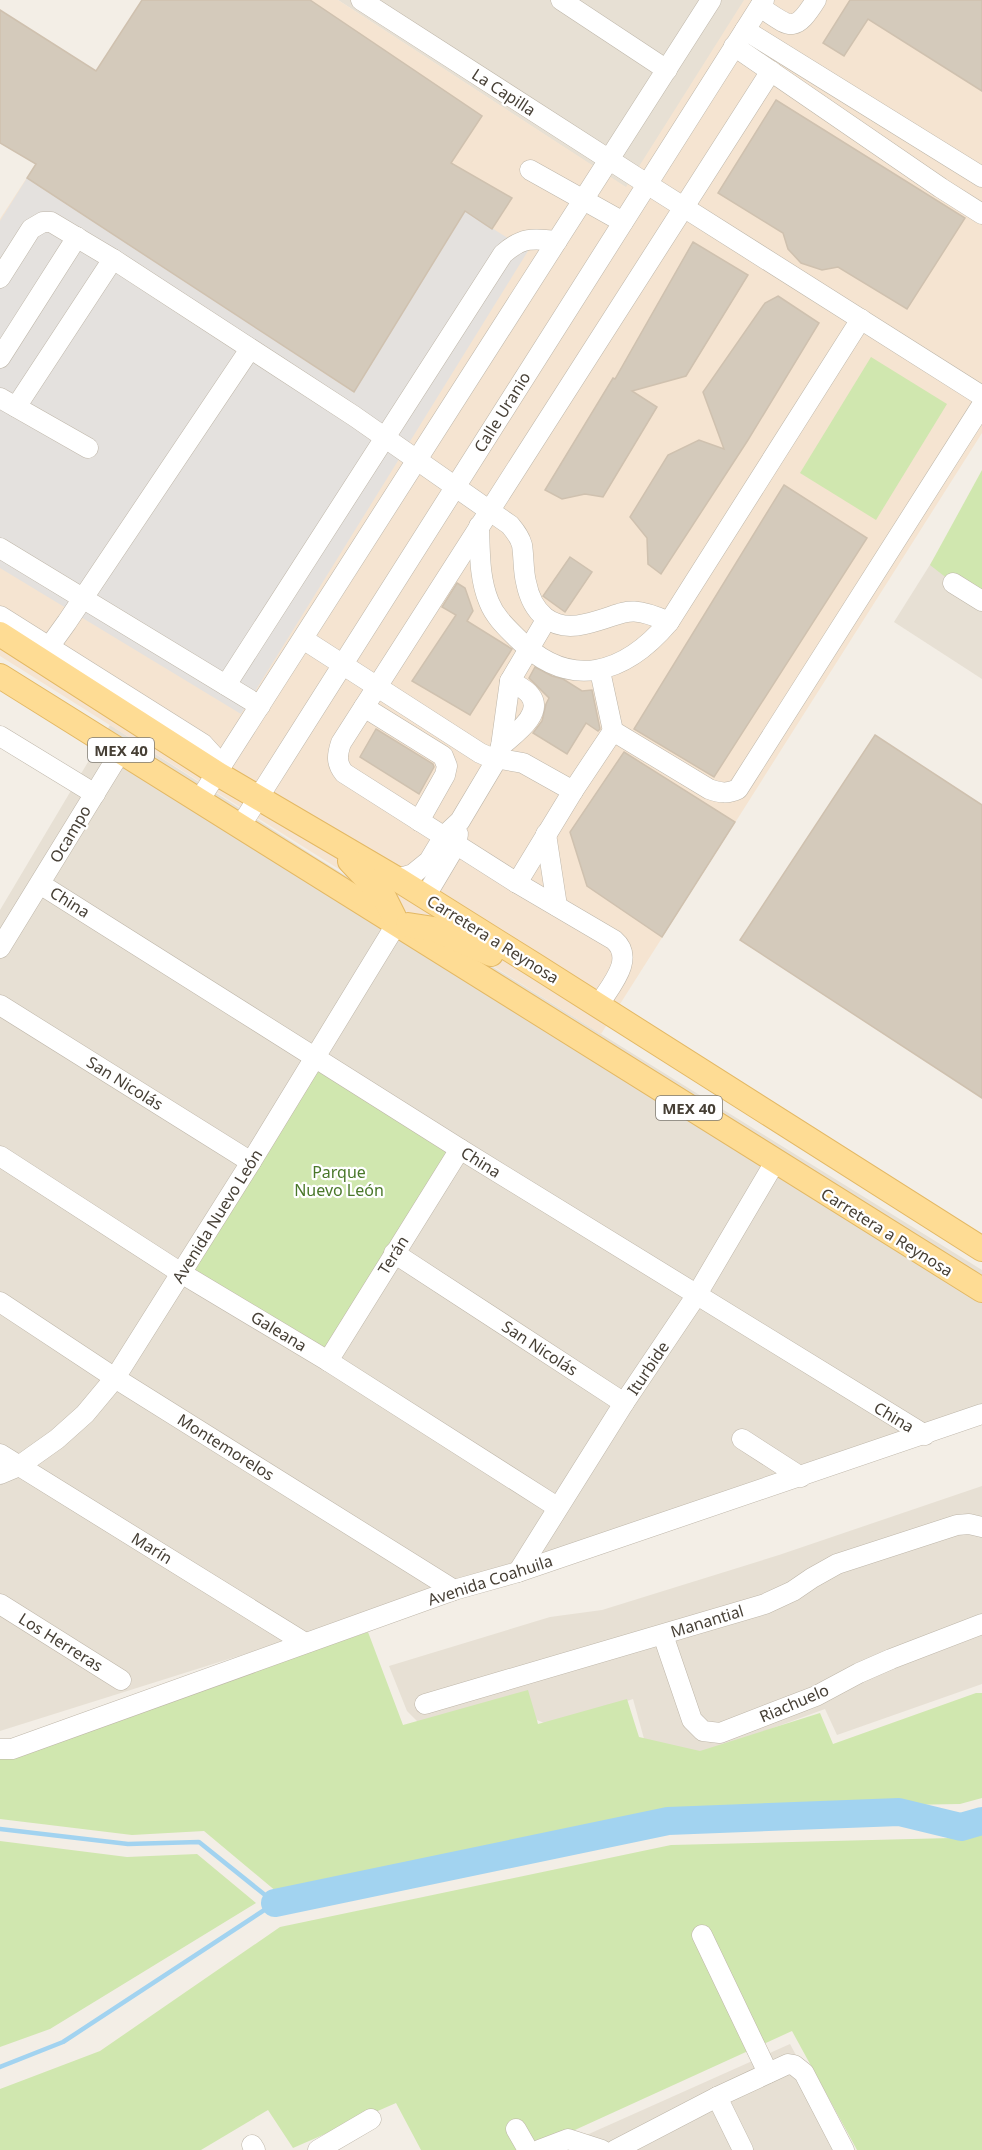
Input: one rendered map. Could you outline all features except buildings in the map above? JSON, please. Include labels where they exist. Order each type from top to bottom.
[{"type":"main road","name":"Carretera a Reynosa","points":[[0,634],[41,651],[218,774],[397,879],[982,1249]]},
{"type":"main road","points":[[0,662],[12,663],[41,651]]},
{"type":"main road","name":"Carretera a Reynosa","points":[[0,676],[242,825],[982,1290]]},
{"type":"main road","points":[[329,841],[384,897],[397,923],[434,928],[494,956],[511,962],[536,966]]},
{"type":"street","name":"La Capilla","points":[[361,0],[982,396]]},
{"type":"street","points":[[561,0],[582,5],[667,70]]},
{"type":"street","points":[[200,799],[711,0]]},
{"type":"street","points":[[762,3],[785,24],[792,25],[805,18],[816,0]]},
{"type":"street","name":"Calle Uranio","points":[[242,825],[762,3]]},
{"type":"street","points":[[740,38],[771,71],[982,214]]},
{"type":"street","points":[[740,38],[982,177]]},
{"type":"street","points":[[598,1006],[622,966],[623,952],[620,945],[517,883],[344,773],[337,759],[341,743],[771,71]]},
{"type":"street","points":[[530,170],[623,222]]},
{"type":"street","points":[[0,278],[31,229],[43,222],[51,222],[113,259],[386,437],[456,486],[485,518],[510,525],[522,544],[526,583],[537,610],[546,620],[558,625],[578,625],[633,610],[650,613],[669,622]]},
{"type":"street","points":[[0,358],[77,237]]},
{"type":"street","points":[[226,686],[503,254],[514,244],[525,239],[557,241]]},
{"type":"street","points":[[88,448],[8,403],[113,259]]},
{"type":"street","points":[[485,518],[480,567],[490,603],[501,622],[528,650],[568,669],[600,670],[621,663],[639,652],[669,622],[861,320]]},
{"type":"street","points":[[0,616],[41,651],[83,598],[250,348]]},
{"type":"street","points":[[600,670],[614,731],[710,789],[721,793],[738,789],[982,405]]},
{"type":"street","points":[[0,548],[260,706]]},
{"type":"street","points":[[953,583],[982,601]]},
{"type":"street","points":[[499,752],[510,681],[546,620]]},
{"type":"street","points":[[303,639],[480,753],[499,752],[573,791]]},
{"type":"street","points":[[424,897],[450,840],[499,752],[533,712],[534,703],[530,694],[510,681]]},
{"type":"street","points":[[364,707],[443,756],[447,766],[445,775],[419,821]]},
{"type":"street","points":[[517,883],[573,791],[614,731]]},
{"type":"street","points":[[0,736],[95,794]]},
{"type":"street","name":"Ocampo","points":[[0,948],[122,751]]},
{"type":"street","points":[[546,834],[557,906]]},
{"type":"street","points":[[397,879],[421,869],[450,840]]},
{"type":"street","name":"China","points":[[40,884],[696,1296],[925,1435]]},
{"type":"street","name":"Avenida Nuevo León","points":[[0,1474],[19,1466],[57,1439],[78,1420],[115,1378],[251,1162],[397,923]]},
{"type":"street","name":"San Nicolás","points":[[0,1005],[251,1162]]},
{"type":"street","name":"Terán","points":[[328,1361],[460,1149]]},
{"type":"street","name":"Galeana","points":[[0,1156],[182,1273],[328,1361],[557,1507]]},
{"type":"street","name":"Iturbide","points":[[518,1572],[624,1402],[696,1296],[775,1162]]},
{"type":"street","name":"San Nicolás","points":[[394,1254],[624,1402]]},
{"type":"street","name":"Montemorelos","points":[[0,1302],[115,1378],[453,1590]]},
{"type":"street","name":"Avenida Coahuila","points":[[0,1749],[12,1749],[453,1590],[518,1572],[982,1414]]},
{"type":"street","points":[[742,1439],[801,1477]]},
{"type":"street","name":"Marín","points":[[0,1454],[305,1643]]},
{"type":"street","name":"Manantial","points":[[425,1704],[765,1604],[793,1591],[837,1564],[957,1525],[969,1524],[982,1527]]},
{"type":"street","name":"Los Herreras","points":[[0,1604],[121,1680]]},
{"type":"street","name":"Riachuelo","points":[[663,1635],[692,1720],[703,1731],[720,1733],[816,1696],[891,1659],[982,1624]]},
{"type":"street","points":[[702,1935],[768,2073]]},
{"type":"street","points":[[615,2150],[717,2097],[782,2066],[794,2064],[804,2073],[844,2150]]},
{"type":"street","points":[[717,2097],[743,2150]]},
{"type":"street","points":[[318,2150],[371,2119]]},
{"type":"street","points":[[516,2129],[528,2150]]},
{"type":"street","points":[[539,2150],[568,2139],[602,2150]]},
{"type":"shaded area","points":[[142,0],[338,0],[626,187],[744,0],[982,0],[982,433],[601,1034],[0,656],[0,219]]},
{"type":"shaded area","points":[[338,0],[746,0],[628,189]]},
{"type":"shaded area","points":[[27,178],[353,392],[465,211],[528,251],[241,714],[0,568],[0,221]]},
{"type":"shaded area","points":[[982,482],[982,679],[894,622]]},
{"type":"shaded area","points":[[110,725],[314,856],[982,1270],[982,1422],[0,1731],[0,910]]},
{"type":"shaded area","points":[[982,1486],[982,1684],[837,1735],[825,1709],[693,1757],[646,1746],[633,1699],[552,1726],[501,1706],[422,1726],[407,1711],[389,1666],[550,1617],[602,1610],[779,1555]]},
{"type":"shaded area","points":[[790,2044],[847,2150],[553,2150]]},
{"type":"green space","points":[[871,357],[947,404],[876,520],[800,473]]},
{"type":"green space","points":[[982,470],[982,601],[930,565]]},
{"type":"green space","name":"Parque Nuevo León","points":[[314,1057],[460,1149],[328,1361],[181,1273]]},
{"type":"green space","points":[[368,1632],[403,1725],[528,1690],[538,1724],[627,1699],[639,1737],[700,1751],[820,1713],[833,1744],[976,1693],[982,1693],[982,1798],[960,1804],[679,1809],[277,1892],[204,1831],[132,1835],[0,1819],[0,1757]]},
{"type":"green space","points":[[982,1831],[982,2150],[857,2150],[792,2031],[531,2150],[421,2150],[396,2103],[293,2148],[268,2110],[201,2150],[0,2150],[0,2089],[100,2051],[280,1927],[671,1845],[952,1838]]},
{"type":"green space","points":[[0,1841],[127,1857],[197,1854],[256,1903],[50,2029],[0,2047]]},
{"type":"waterway","points":[[275,1903],[668,1821],[899,1812],[961,1827],[982,1821]]},
{"type":"waterway","points":[[0,1829],[128,1844],[199,1842],[275,1903],[63,2042],[0,2067]]}]
